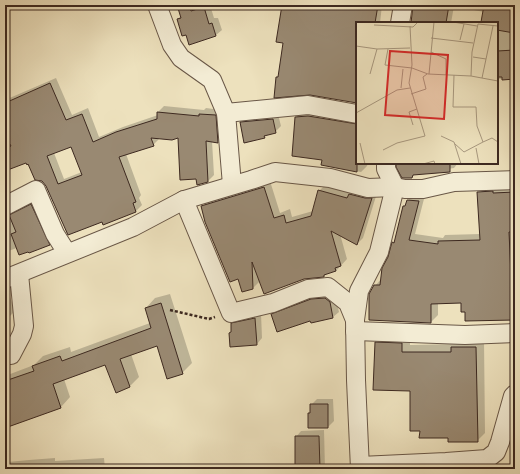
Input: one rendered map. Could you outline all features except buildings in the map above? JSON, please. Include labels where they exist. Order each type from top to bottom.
[{"type":"street","points":[[157,5],[172,45],[181,58],[212,80],[226,113],[232,185]]},
{"type":"street","points":[[400,22],[403,5]]},
{"type":"street","points":[[226,113],[308,105],[356,114]]},
{"type":"street","points":[[386,164],[386,169],[395,187],[379,252],[359,291],[355,326],[360,467],[488,459],[496,452],[513,396],[515,394]]},
{"type":"street","points":[[11,356],[20,339],[24,326],[12,276],[133,227],[184,200],[275,172],[330,178],[368,188],[395,187],[405,189],[424,189],[454,182],[515,180]]},
{"type":"street","points":[[5,206],[36,190],[55,234],[67,253]]},
{"type":"street","points":[[184,200],[231,313],[274,303],[308,288],[328,287],[348,303],[355,326]]},
{"type":"street","points":[[355,326],[465,336],[515,333]]},
{"type":"path","points":[[170,310],[209,319],[231,313]]}]
